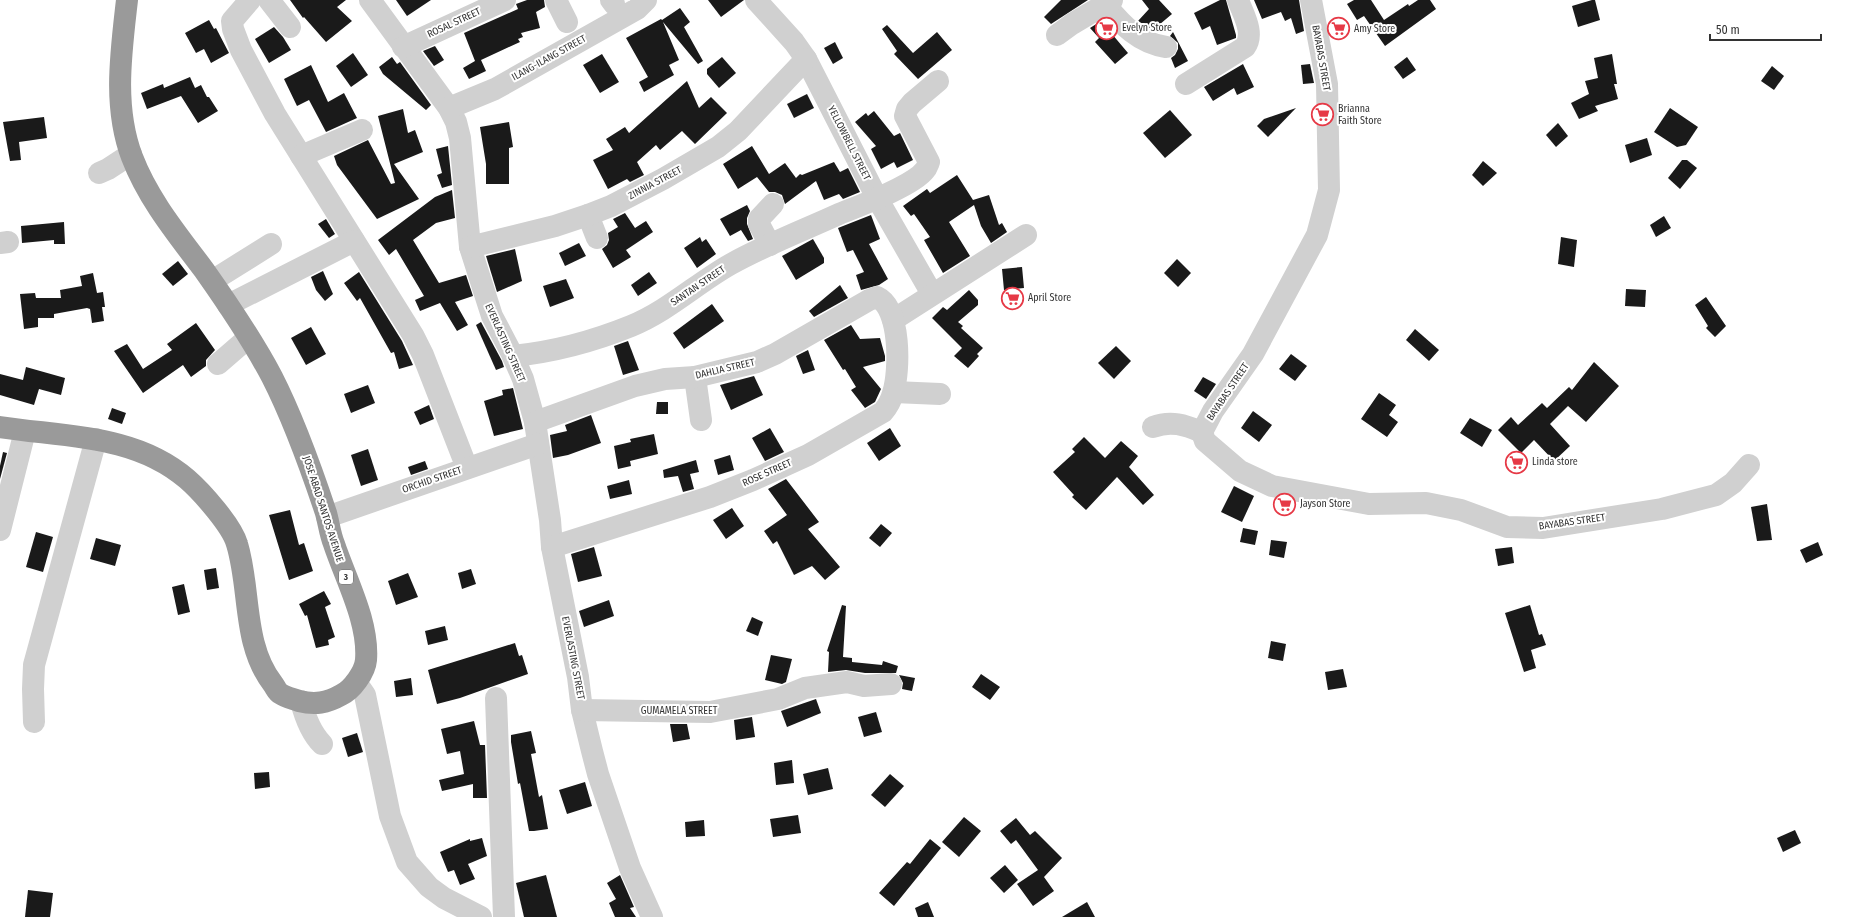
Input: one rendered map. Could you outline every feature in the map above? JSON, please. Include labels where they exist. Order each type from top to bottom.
[{"type":"highway","name":"JOSE ABAD SANTOS AVENUE","points":[[0,427],[96,439],[126,445],[144,452],[168,465],[187,478],[221,516],[237,542],[246,605],[254,644],[264,673],[281,695],[301,701],[319,704],[345,694],[356,682],[366,664],[365,634],[332,539],[327,517],[292,421],[272,378],[248,338],[212,281],[173,229],[145,187],[131,154],[121,114],[119,67],[127,0]]},
{"type":"street","points":[[250,0],[232,21],[233,29],[255,78],[301,156],[417,342],[467,468]]},
{"type":"street","points":[[269,0],[290,27]]},
{"type":"street","name":"EVERLASTING STREET","points":[[370,0],[448,108],[456,122],[460,138],[470,247],[481,286],[492,316],[523,379],[535,422],[550,520],[552,547],[578,677],[582,710],[600,780],[630,868],[652,917]]},
{"type":"street","name":"ROSAL STREET","points":[[403,47],[505,0]]},
{"type":"street","points":[[556,0],[567,22]]},
{"type":"street","name":"ILANG-ILANG STREET","points":[[448,108],[495,88],[637,9],[646,0]]},
{"type":"street","name":"YELLOWBELL STREET","points":[[756,0],[781,26],[806,60],[878,198],[932,294]]},
{"type":"street","points":[[1186,84],[1246,47],[1249,42],[1250,35],[1238,0]]},
{"type":"street","name":"BAYABAS STREET","points":[[1311,0],[1327,84],[1329,190],[1317,234],[1254,354],[1213,411],[1202,432],[1205,441],[1240,471],[1272,486],[1369,504],[1426,503],[1461,510],[1507,527],[1543,528],[1662,509],[1716,495],[1733,483],[1749,465]]},
{"type":"street","points":[[1057,35],[1108,2],[1120,23],[1145,42],[1166,47]]},
{"type":"street","name":"ZINNIA STREET","points":[[470,247],[555,226],[611,206],[663,179],[718,147],[738,131],[806,60]]},
{"type":"street","name":"SANTAN STREET","points":[[513,356],[531,354],[574,345],[632,326],[656,314],[732,264],[770,245],[878,198],[905,184],[926,170],[929,162],[905,116],[907,109],[938,81]]},
{"type":"street","points":[[301,156],[362,130]]},
{"type":"street","points":[[99,173],[131,154]]},
{"type":"street","points":[[770,245],[759,224],[759,219],[773,204]]},
{"type":"street","points":[[588,214],[597,238]]},
{"type":"street","points":[[893,320],[1026,235]]},
{"type":"street","points":[[228,305],[354,241]]},
{"type":"street","points":[[212,281],[271,244]]},
{"type":"street","name":"DAHLIA STREET","points":[[535,422],[635,386],[665,380],[695,377],[739,367],[769,357],[869,300],[877,297],[883,300],[893,320]]},
{"type":"street","name":"ROSE STREET","points":[[552,547],[710,497],[753,480],[808,455],[883,412],[889,404],[894,392],[897,339],[893,320]]},
{"type":"street","points":[[218,364],[248,338]]},
{"type":"street","points":[[695,377],[701,420]]},
{"type":"street","points":[[894,392],[940,394]]},
{"type":"street","points":[[1153,427],[1170,423],[1184,424],[1202,432]]},
{"type":"street","points":[[0,530],[25,431]]},
{"type":"street","points":[[34,722],[34,665],[96,439]]},
{"type":"street","name":"ORCHID STREET","points":[[327,517],[538,444]]},
{"type":"street","points":[[356,682],[365,695],[390,816],[407,862],[430,887],[444,898],[481,917]]},
{"type":"street","name":"GUMAMELA STREET","points":[[582,710],[710,712],[778,699],[805,688],[847,682],[864,686],[891,684]]},
{"type":"street","points":[[496,698],[504,917]]},
{"type":"street","points":[[301,701],[305,716],[315,736],[322,744]]},
{"type":"building","points":[[290,0],[346,0],[337,7],[352,21],[326,42],[304,17],[303,18]]},
{"type":"building","points":[[396,0],[431,0],[407,16]]},
{"type":"building","points":[[527,0],[544,0],[545,7],[536,12],[540,28],[521,33],[523,37],[518,39],[520,42],[481,60],[486,71],[469,79],[463,68],[475,61],[464,33],[518,9],[516,4]]},
{"type":"building","points":[[708,0],[744,0],[721,17]]},
{"type":"building","points":[[1061,0],[1088,0],[1051,24],[1044,17]]},
{"type":"building","points":[[1142,0],[1159,0],[1172,14],[1153,30],[1138,21],[1149,9]]},
{"type":"building","points":[[1220,0],[1226,0],[1236,38],[1217,45],[1210,26],[1202,30],[1194,13]]},
{"type":"building","points":[[1254,0],[1299,0],[1304,31],[1296,34],[1291,18],[1285,21],[1281,12],[1262,19]]},
{"type":"building","points":[[1354,0],[1371,0],[1384,20],[1408,4],[1409,6],[1418,0],[1430,0],[1436,9],[1385,46],[1364,16],[1357,20],[1347,4]]},
{"type":"building","points":[[1595,0],[1600,20],[1578,27],[1572,6]]},
{"type":"building","points":[[680,8],[690,22],[684,27],[703,61],[698,64],[663,22],[679,60],[669,65],[674,75],[644,92],[639,82],[648,77],[626,38],[661,19],[662,20]]},
{"type":"building","points":[[209,20],[214,29],[216,28],[229,53],[211,63],[204,49],[196,53],[185,33]]},
{"type":"building","points":[[1101,21],[1128,53],[1115,64],[1095,42],[1099,38],[1090,28]]},
{"type":"building","points":[[887,25],[913,53],[937,32],[952,50],[918,79],[894,54],[897,51],[882,29]]},
{"type":"building","points":[[274,27],[283,37],[291,50],[269,63],[255,39]]},
{"type":"building","points":[[1173,32],[1188,61],[1175,68],[1171,58],[1175,55],[1178,49],[1178,43],[1170,36]]},
{"type":"building","points":[[835,42],[843,58],[833,64],[824,48]]},
{"type":"building","points":[[435,46],[444,60],[434,66],[423,51]]},
{"type":"building","points":[[353,53],[368,75],[351,87],[336,66]]},
{"type":"building","points":[[602,54],[619,82],[600,93],[583,65]]},
{"type":"building","points":[[1612,54],[1617,84],[1614,84],[1618,99],[1595,106],[1598,111],[1579,119],[1571,103],[1589,94],[1585,81],[1598,78],[1594,58]]},
{"type":"building","points":[[392,57],[397,64],[400,62],[431,105],[426,110],[383,74],[379,67]]},
{"type":"building","points":[[722,57],[736,73],[719,88],[707,74],[707,69]]},
{"type":"building","points":[[1407,57],[1416,70],[1403,79],[1394,67]]},
{"type":"building","points":[[1243,64],[1254,87],[1237,95],[1234,88],[1213,101],[1204,87]]},
{"type":"building","points":[[1310,64],[1314,83],[1303,84],[1301,65]]},
{"type":"building","points":[[311,65],[328,102],[344,93],[357,118],[326,132],[309,100],[297,106],[284,79]]},
{"type":"building","points":[[1772,66],[1784,76],[1774,90],[1761,81]]},
{"type":"building","points":[[190,77],[195,88],[201,85],[207,97],[209,97],[218,111],[198,123],[181,96],[147,109],[141,93],[163,84],[164,88]]},
{"type":"building","points":[[687,81],[699,108],[711,97],[727,113],[695,144],[682,131],[660,150],[656,145],[637,162],[644,175],[630,182],[627,179],[608,189],[593,160],[613,150],[606,139],[625,127],[629,133]]},
{"type":"building","points":[[807,94],[814,108],[794,118],[787,104]]},
{"type":"building","points":[[1296,108],[1268,137],[1257,126],[1264,119]]},
{"type":"building","points":[[1670,108],[1698,127],[1686,145],[1677,147],[1654,132]]},
{"type":"building","points":[[403,109],[408,133],[415,130],[423,152],[394,164],[419,199],[377,219],[337,165],[334,156],[368,140],[391,184],[395,183],[378,116]]},
{"type":"building","points":[[1170,110],[1192,135],[1165,158],[1143,133]]},
{"type":"building","points":[[874,111],[894,136],[900,133],[913,160],[897,168],[894,162],[881,169],[871,149],[876,146],[855,122],[866,113],[868,116]]},
{"type":"building","points":[[44,117],[47,138],[19,142],[21,160],[10,161],[3,122]]},
{"type":"building","points":[[509,122],[513,147],[509,148],[509,184],[486,184],[486,164],[480,127]]},
{"type":"building","points":[[1558,123],[1568,136],[1556,147],[1546,135]]},
{"type":"building","points":[[1647,138],[1652,155],[1630,163],[1625,145]]},
{"type":"building","points":[[448,146],[452,185],[442,188],[437,175],[442,173],[436,149]]},
{"type":"building","points":[[752,146],[769,174],[785,163],[796,178],[800,174],[802,175],[834,162],[840,172],[848,168],[860,192],[843,199],[839,194],[824,200],[816,181],[785,204],[782,195],[775,192],[769,192],[757,177],[738,189],[723,164]]},
{"type":"building","points":[[1682,160],[1687,160],[1697,168],[1680,189],[1668,178]]},
{"type":"building","points":[[1483,161],[1497,173],[1483,186],[1472,175]]},
{"type":"building","points":[[957,175],[973,200],[989,195],[999,225],[1002,223],[1007,232],[991,243],[981,226],[974,205],[949,222],[970,256],[943,273],[924,240],[930,237],[914,214],[911,216],[903,206],[927,189],[930,193]]},
{"type":"building","points":[[452,190],[455,218],[436,223],[413,240],[439,283],[466,275],[473,296],[455,302],[468,325],[457,331],[440,303],[420,311],[415,300],[424,296],[396,249],[389,255],[378,240],[435,197]]},
{"type":"building","points":[[747,205],[750,211],[747,218],[747,224],[753,239],[748,241],[741,230],[730,236],[720,219]]},
{"type":"building","points":[[625,213],[635,228],[646,221],[653,232],[626,250],[631,257],[613,268],[602,249],[607,245],[609,240],[608,233],[618,227],[613,219]]},
{"type":"building","points":[[871,215],[880,239],[869,244],[888,279],[879,285],[861,290],[856,275],[864,272],[853,250],[847,252],[838,228]]},
{"type":"building","points":[[1664,216],[1671,228],[1656,237],[1650,225]]},
{"type":"building","points":[[326,219],[335,234],[329,238],[318,224]]},
{"type":"building","points":[[64,222],[65,244],[54,244],[54,240],[22,243],[21,226]]},
{"type":"building","points":[[700,237],[702,242],[706,239],[716,254],[697,268],[684,248]]},
{"type":"building","points":[[1561,237],[1577,240],[1574,267],[1558,264]]},
{"type":"building","points":[[813,239],[824,258],[824,263],[796,280],[782,256]]},
{"type":"building","points":[[579,243],[586,256],[565,266],[559,253]]},
{"type":"building","points":[[515,249],[522,281],[497,292],[486,256]]},
{"type":"building","points":[[1177,259],[1191,273],[1178,287],[1164,273]]},
{"type":"building","points":[[178,261],[188,274],[173,286],[162,274]]},
{"type":"building","points":[[1022,267],[1024,288],[1004,290],[1002,269]]},
{"type":"building","points":[[323,271],[333,294],[325,301],[316,290],[311,277]]},
{"type":"building","points":[[359,272],[402,341],[413,365],[399,369],[394,352],[391,353],[360,298],[357,301],[344,283]]},
{"type":"building","points":[[649,272],[657,283],[638,296],[631,285]]},
{"type":"building","points":[[93,273],[97,293],[103,292],[105,307],[102,307],[104,321],[92,323],[90,309],[87,308],[54,314],[54,318],[38,318],[38,327],[24,329],[20,294],[35,293],[36,298],[61,298],[60,290],[82,286],[80,276]]},
{"type":"building","points":[[566,279],[574,298],[550,307],[543,286]]},
{"type":"building","points":[[840,285],[848,298],[814,317],[809,311]]},
{"type":"building","points":[[1626,289],[1646,290],[1645,307],[1625,306]]},
{"type":"building","points":[[969,290],[978,300],[978,305],[958,322],[963,326],[961,328],[983,348],[977,354],[979,356],[968,368],[954,356],[962,348],[932,318],[943,307],[947,310]]},
{"type":"building","points":[[1706,297],[1726,326],[1715,337],[1706,328],[1708,326],[1695,305]]},
{"type":"building","points":[[712,304],[724,321],[684,349],[673,333]]},
{"type":"building","points":[[481,322],[504,367],[496,370],[476,325]]},
{"type":"building","points":[[196,323],[215,350],[206,360],[206,366],[191,377],[183,365],[143,393],[114,351],[127,344],[143,369],[172,350],[167,344]]},
{"type":"building","points":[[851,325],[860,339],[880,338],[885,356],[885,361],[863,367],[881,389],[875,402],[865,408],[851,390],[856,387],[824,340]]},
{"type":"building","points":[[311,327],[326,354],[306,365],[291,338]]},
{"type":"building","points":[[1415,329],[1439,350],[1429,361],[1406,340]]},
{"type":"building","points":[[628,341],[639,370],[623,375],[614,346]]},
{"type":"building","points":[[1116,346],[1131,361],[1114,379],[1098,363]]},
{"type":"building","points":[[808,350],[815,370],[803,374],[796,356]]},
{"type":"building","points":[[1291,354],[1307,366],[1295,381],[1279,369]]},
{"type":"building","points":[[1594,362],[1619,386],[1586,422],[1568,406],[1550,424],[1570,446],[1554,461],[1534,440],[1521,453],[1498,430],[1511,417],[1518,425],[1542,403],[1547,408],[1569,387],[1572,390]]},
{"type":"building","points":[[26,367],[65,378],[61,395],[39,389],[34,405],[0,395],[0,374],[23,380]]},
{"type":"building","points":[[754,376],[763,395],[731,410],[720,385]]},
{"type":"building","points":[[1203,377],[1216,384],[1206,399],[1194,391]]},
{"type":"building","points":[[368,385],[375,403],[351,413],[344,394]]},
{"type":"building","points":[[513,388],[523,429],[494,436],[484,401],[503,395],[502,390]]},
{"type":"building","points":[[1379,393],[1396,405],[1389,415],[1398,422],[1387,437],[1361,419]]},
{"type":"building","points":[[657,402],[668,402],[668,414],[656,414]]},
{"type":"building","points":[[429,405],[434,419],[420,425],[414,412]]},
{"type":"building","points":[[112,408],[126,413],[122,424],[108,419]]},
{"type":"building","points":[[1253,411],[1272,425],[1259,442],[1241,428]]},
{"type":"building","points":[[591,415],[601,443],[568,455],[553,458],[550,435],[567,431],[565,425]]},
{"type":"building","points":[[1470,418],[1492,430],[1482,447],[1460,433]]},
{"type":"building","points":[[770,428],[784,452],[765,461],[752,438]]},
{"type":"building","points":[[890,428],[901,446],[879,461],[867,443]]},
{"type":"building","points":[[654,434],[658,454],[630,461],[631,466],[618,469],[614,446],[631,442],[630,439]]},
{"type":"building","points":[[1084,437],[1105,458],[1121,441],[1138,456],[1129,467],[1154,495],[1143,505],[1117,477],[1086,510],[1072,497],[1074,495],[1053,472],[1075,452],[1072,449]]},
{"type":"building","points":[[368,449],[378,480],[361,486],[351,455]]},
{"type":"building","points":[[3,452],[7,453],[0,479],[0,466]]},
{"type":"building","points":[[730,455],[734,470],[718,475],[714,460]]},
{"type":"building","points":[[696,460],[699,472],[690,474],[694,489],[683,492],[678,476],[664,478],[663,470]]},
{"type":"building","points":[[425,461],[428,469],[411,475],[408,467]]},
{"type":"building","points":[[786,479],[819,522],[808,529],[840,567],[825,580],[812,566],[794,575],[777,541],[773,544],[764,531],[787,515],[768,489]]},
{"type":"building","points":[[629,480],[632,494],[610,499],[607,486]]},
{"type":"building","points":[[1234,486],[1254,496],[1242,522],[1221,512]]},
{"type":"building","points":[[1767,504],[1772,540],[1757,541],[1751,507]]},
{"type":"building","points":[[732,508],[744,526],[726,539],[713,520]]},
{"type":"building","points":[[290,510],[299,545],[304,543],[313,571],[289,580],[269,515]]},
{"type":"building","points":[[881,524],[892,533],[880,547],[869,538]]},
{"type":"building","points":[[1243,528],[1258,531],[1255,545],[1240,542]]},
{"type":"building","points":[[36,532],[53,537],[43,572],[26,567]]},
{"type":"building","points":[[96,538],[121,545],[115,566],[90,559]]},
{"type":"building","points":[[1271,540],[1287,542],[1284,558],[1269,555]]},
{"type":"building","points":[[1818,542],[1823,555],[1806,563],[1800,550]]},
{"type":"building","points":[[594,547],[602,576],[578,582],[571,554]]},
{"type":"building","points":[[1512,547],[1514,563],[1498,566],[1495,549]]},
{"type":"building","points":[[216,568],[219,588],[207,590],[204,570]]},
{"type":"building","points":[[471,569],[476,584],[462,589],[458,573]]},
{"type":"building","points":[[408,573],[418,597],[396,605],[388,581]]},
{"type":"building","points":[[184,584],[190,612],[178,615],[172,587]]},
{"type":"building","points":[[324,591],[331,604],[325,607],[335,637],[328,640],[329,645],[316,648],[307,615],[305,616],[299,604]]},
{"type":"building","points":[[609,600],[614,616],[584,627],[579,611]]},
{"type":"building","points":[[842,605],[846,606],[843,657],[852,658],[852,662],[882,665],[883,661],[898,666],[896,673],[865,673],[846,670],[828,672],[829,652],[827,651]]},
{"type":"building","points":[[1530,605],[1539,635],[1542,634],[1546,645],[1531,650],[1536,668],[1524,672],[1505,613]]},
{"type":"building","points":[[752,617],[763,622],[758,636],[746,631]]},
{"type":"building","points":[[445,626],[448,640],[428,645],[425,631]]},
{"type":"building","points":[[1271,641],[1286,644],[1283,661],[1268,658]]},
{"type":"building","points":[[515,643],[519,656],[522,655],[528,674],[460,698],[437,704],[428,670]]},
{"type":"building","points":[[771,655],[792,659],[786,682],[782,684],[765,680]]},
{"type":"building","points":[[1343,669],[1347,687],[1328,690],[1325,672]]},
{"type":"building","points":[[981,674],[1000,687],[990,700],[972,687]]},
{"type":"building","points":[[899,675],[915,678],[912,691],[902,689],[903,683]]},
{"type":"building","points":[[411,678],[413,695],[396,697],[394,681]]},
{"type":"building","points":[[816,699],[821,713],[787,727],[781,711]]},
{"type":"building","points":[[876,712],[882,732],[864,737],[858,717]]},
{"type":"building","points":[[752,717],[755,737],[736,740],[734,720]]},
{"type":"building","points":[[474,721],[480,745],[485,745],[487,798],[473,798],[473,784],[442,791],[439,780],[464,774],[460,751],[447,754],[441,729]]},
{"type":"building","points":[[670,724],[687,724],[690,739],[673,742]]},
{"type":"building","points":[[531,731],[536,753],[531,754],[539,797],[542,795],[548,829],[534,831],[529,831],[520,783],[518,784],[511,742],[511,735]]},
{"type":"building","points":[[357,733],[363,752],[348,757],[342,738]]},
{"type":"building","points":[[792,760],[794,783],[776,785],[774,763]]},
{"type":"building","points":[[828,768],[833,789],[808,795],[803,774]]},
{"type":"building","points":[[269,772],[270,787],[255,789],[254,773]]},
{"type":"building","points":[[890,774],[904,786],[885,807],[871,795]]},
{"type":"building","points":[[585,782],[592,806],[567,814],[559,790]]},
{"type":"building","points":[[798,815],[801,833],[773,837],[770,819]]},
{"type":"building","points":[[964,817],[981,831],[959,857],[942,842]]},
{"type":"building","points":[[1016,818],[1030,835],[1035,831],[1062,858],[1044,877],[1054,891],[1033,906],[1017,884],[1038,870],[1016,840],[1011,844],[1000,831]]},
{"type":"building","points":[[704,820],[705,836],[686,837],[685,822]]},
{"type":"building","points":[[1795,830],[1801,843],[1783,852],[1777,838]]},
{"type":"building","points":[[482,838],[487,856],[468,864],[475,879],[460,885],[454,870],[448,872],[440,852],[470,839],[470,841]]},
{"type":"building","points":[[930,839],[941,848],[894,906],[879,893],[907,862],[910,864]]},
{"type":"building","points":[[1005,865],[1018,880],[1004,893],[990,878]]},
{"type":"building","points":[[546,875],[557,917],[524,917],[516,883]]},
{"type":"building","points":[[620,875],[634,907],[630,908],[636,917],[615,917],[609,903],[616,899],[607,883]]},
{"type":"building","points":[[28,890],[53,893],[50,917],[25,917]]},
{"type":"building","points":[[928,902],[934,917],[918,917],[915,908]]},
{"type":"building","points":[[1087,902],[1095,917],[1062,917]]},
{"type":"place","name":"Evelyn Store","points":[[1106,28]]},
{"type":"place","name":"Amy Store","points":[[1338,29]]},
{"type":"place","name":"Brianna Faith Store","points":[[1322,115]]},
{"type":"place","name":"April Store","points":[[1013,298]]},
{"type":"place","name":"Linda store","points":[[1516,462]]},
{"type":"place","name":"Jayson Store","points":[[1284,504]]}]
